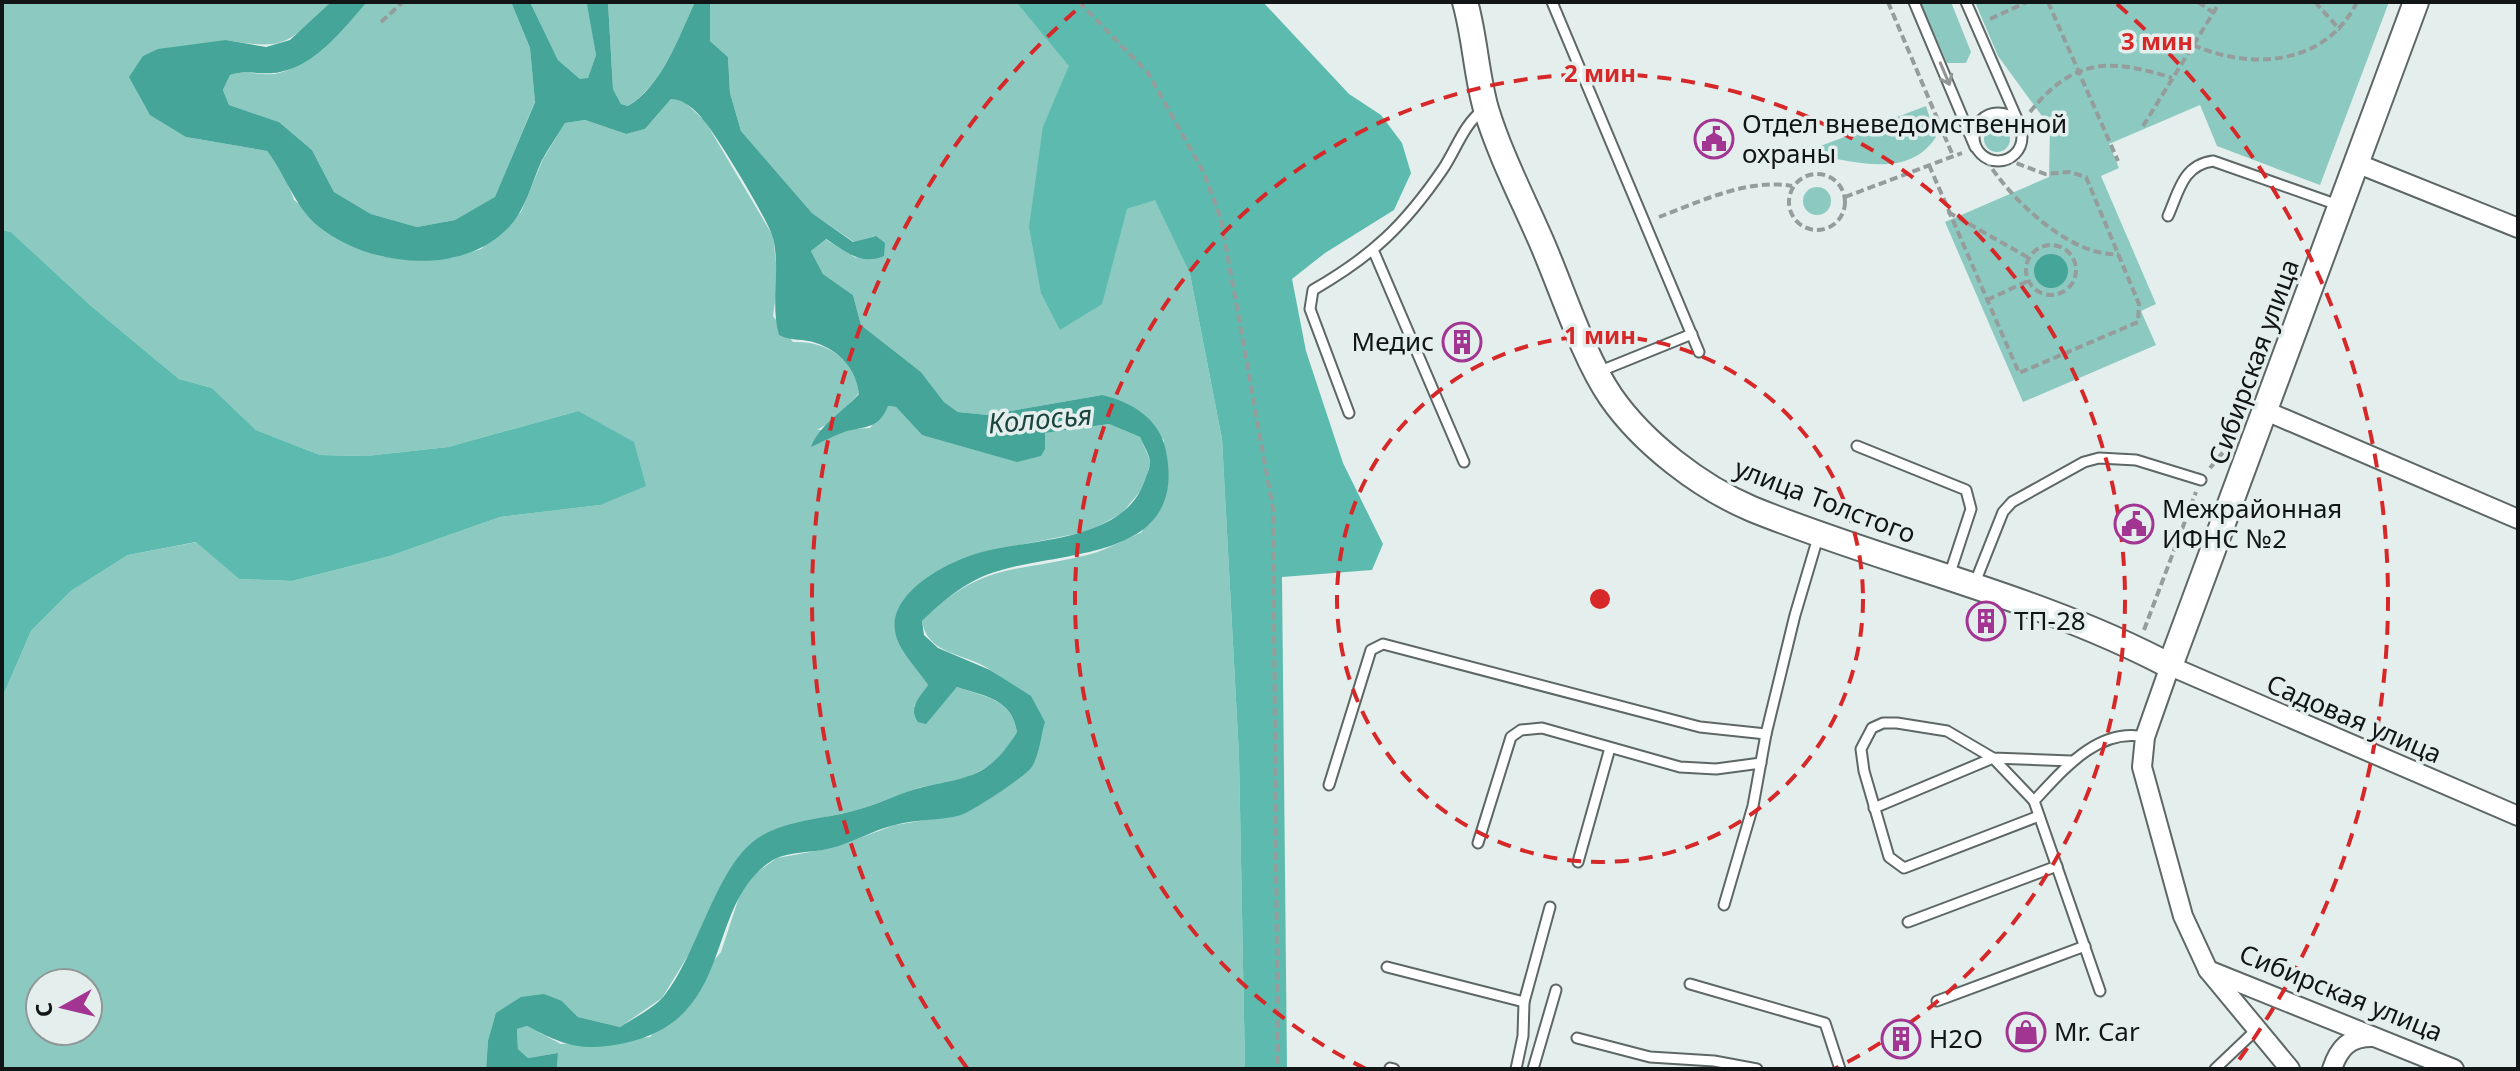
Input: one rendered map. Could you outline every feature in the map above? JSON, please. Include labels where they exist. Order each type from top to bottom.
[{"type":"street","name":"улица Толстого","points":[[1465,2],[1486,108],[1598,372],[1626,417],[1694,475],[1750,508],[1974,585],[2128,644],[2170,666]]},
{"type":"street","name":"Сибирская улица","points":[[2290,1069],[2208,970],[2183,916],[2145,787],[2145,737],[2416,2]]},
{"type":"street","points":[[2356,163],[2518,228]]},
{"type":"street","points":[[2266,411],[2518,519]]},
{"type":"street","name":"Садовая улица","points":[[2170,666],[2518,816]]},
{"type":"street","name":"Сибирская улица","points":[[2208,970],[2454,1069]]},
{"type":"street","points":[[2332,1069],[2336,1055],[2349,1041],[2376,1038]]},
{"type":"lane","points":[[1552,2],[1699,352]]},
{"type":"lane","points":[[1914,2],[1975,147],[1986,159],[2008,160],[2021,146],[2021,127],[1966,2]]},
{"type":"lane","points":[[1349,413],[1310,309],[1310,295],[1374,252],[1444,168],[1469,123],[1486,108]]},
{"type":"lane","points":[[1975,147],[1975,128],[1988,115],[2007,114],[2021,127]]},
{"type":"lane","points":[[2168,216],[2188,170],[2199,163],[2213,161],[2341,206]]},
{"type":"lane","points":[[1374,252],[1464,462]]},
{"type":"lane","points":[[1598,372],[1692,334]]},
{"type":"lane","points":[[1857,446],[1966,490],[1971,509],[1949,576]]},
{"type":"lane","points":[[1974,585],[2003,512],[2012,502],[2084,462],[2123,457],[2201,480]]},
{"type":"lane","points":[[1724,905],[1753,806],[1766,734],[1795,615],[1820,533]]},
{"type":"lane","points":[[1329,785],[1371,650],[1383,644],[1700,727],[1766,734]]},
{"type":"lane","points":[[2039,816],[1904,868],[1889,857],[1861,749],[1872,728],[1883,723],[1947,731],[1993,758],[2034,801],[2100,991]]},
{"type":"lane","points":[[1478,843],[1511,737],[1521,730],[1542,728],[1680,767],[1716,769],[1761,763]]},
{"type":"lane","points":[[2034,801],[2071,761],[2122,734],[2145,737]]},
{"type":"lane","points":[[1578,862],[1610,748]]},
{"type":"lane","points":[[1874,808],[1993,758],[2071,761]]},
{"type":"lane","points":[[1908,922],[2057,866]]},
{"type":"lane","points":[[1516,1069],[1523,1036],[1524,1002],[1550,907]]},
{"type":"lane","points":[[1937,1001],[2085,946]]},
{"type":"lane","points":[[1387,967],[1524,1002]]},
{"type":"lane","points":[[1690,984],[1825,1023],[1840,1069]]},
{"type":"lane","points":[[1533,1069],[1556,990]]},
{"type":"lane","points":[[2215,1069],[2256,1030]]},
{"type":"lane","points":[[1577,1038],[1640,1055],[1714,1061],[1757,1069]]},
{"type":"path","points":[[381,22],[403,2]]},
{"type":"path","points":[[1079,2],[1148,73],[1208,181],[1221,219],[1230,266],[1273,509],[1278,1069]]},
{"type":"path","points":[[1888,2],[1953,156]]},
{"type":"path","points":[[1976,25],[2027,2]]},
{"type":"path","points":[[2048,2],[2118,161]]},
{"type":"path","points":[[2198,2],[2214,13]]},
{"type":"path","points":[[2143,126],[2220,2]]},
{"type":"path","points":[[2315,2],[2341,31]]},
{"type":"path","points":[[2193,45],[2219,56],[2270,60],[2303,52],[2341,31],[2357,2]]},
{"type":"path","points":[[2021,127],[2049,90],[2077,69],[2135,67],[2172,78]]},
{"type":"path","points":[[1845,197],[1975,147]]},
{"type":"path","points":[[1986,159],[1999,181],[2081,248],[2101,256],[2119,254]]},
{"type":"path","points":[[1929,165],[2019,373],[2138,322],[2139,304],[2086,177],[2070,172],[2045,174],[2008,160]]},
{"type":"path","points":[[1645,223],[1754,186],[1775,183],[1793,186],[1809,175],[1818,174],[1836,181],[1845,197],[1841,217],[1835,224],[1818,230],[1809,229],[1790,212],[1793,186]]},
{"type":"path","points":[[1948,212],[2029,258]]},
{"type":"path","points":[[2055,245],[2070,254],[2076,270],[2071,286],[2057,295],[2042,294],[2028,281],[2025,269],[2038,248],[2055,245]]},
{"type":"path","points":[[1987,300],[2028,281]]},
{"type":"path","points":[[2128,644],[2141,636],[2201,480],[2225,449]]},
{"type":"shaded area","points":[[2,2],[331,2],[295,35],[275,44],[226,40],[186,137],[267,151],[283,171],[294,200],[354,247],[384,257],[452,258],[481,249],[521,212],[543,159],[565,123],[585,120],[626,134],[645,129],[671,99],[681,99],[705,121],[773,236],[778,281],[773,316],[793,342],[828,349],[852,371],[859,393],[836,419],[817,430],[870,428],[888,406],[896,407],[922,435],[1045,449],[1044,433],[1109,424],[1140,437],[1151,462],[1143,488],[1122,513],[1090,531],[979,553],[897,638],[928,685],[914,706],[926,723],[957,687],[996,701],[1009,712],[1017,732],[1000,760],[959,782],[921,787],[858,810],[793,824],[761,836],[662,998],[620,1027],[578,1017],[562,1001],[488,1041],[486,1069],[2,1069],[2,698],[31,631],[71,591],[128,555],[197,542],[239,579],[292,581],[390,556],[500,517],[600,505],[578,411],[448,447],[366,456],[320,455],[256,430],[212,388],[179,379],[90,305],[11,232],[2,230]]},
{"type":"shaded area","points":[[367,2],[511,2],[530,48],[535,101],[495,198],[455,220],[417,227],[371,214],[334,192],[312,150],[279,122],[229,105],[223,90],[230,75],[273,74],[291,69],[327,43]]},
{"type":"shaded area","points":[[530,2],[588,2],[596,55],[588,79],[580,79],[558,60]]},
{"type":"shaded area","points":[[608,2],[695,2],[660,73],[651,86],[628,106],[621,104],[613,89]]},
{"type":"shaded area","points":[[710,2],[1016,2],[1070,66],[1043,126],[1127,209],[1155,199],[1190,274],[1222,439],[1239,756],[1245,1069],[557,1069],[558,1053],[528,1058],[518,1049],[517,1029],[527,1026],[561,1044],[650,1037],[721,952],[742,888],[777,858],[832,848],[895,825],[963,814],[1045,722],[997,674],[931,641],[922,621],[944,601],[983,578],[1091,554],[1142,532],[1164,440],[1102,395],[988,415],[958,412],[944,402],[921,372],[861,325],[853,295],[823,274],[811,251],[825,239],[856,258],[875,236],[854,242],[812,213],[741,131],[730,93],[728,57],[710,41]]},
{"type":"shaded area","points":[[1016,2],[1263,2],[1349,94],[1381,115],[1402,143],[1411,173],[1394,210],[1325,253],[1292,279],[1306,351],[1343,463],[1383,544],[1372,570],[1282,577],[1287,1069],[1245,1069],[1239,756],[1222,439],[1190,274],[1155,200],[1127,209],[1102,304],[1060,330],[1041,293],[1029,227],[1043,126],[1069,66]]},
{"type":"shaded area","points":[[1920,2],[1951,2],[1971,52],[1966,63],[1947,63]]},
{"type":"shaded area","points":[[1975,2],[2389,2],[2320,185],[2217,146],[2200,105],[2109,144],[2119,168],[2101,176],[2156,304],[2141,311],[2156,345],[2023,402],[1945,222],[2049,177],[2050,127],[1998,56]]},
{"type":"shaded area","points":[[1926,106],[1936,137],[1909,160],[1875,164],[1802,153]]},
{"type":"shaded area","points":[[1997,126],[2006,130],[2010,139],[2006,148],[1997,152],[1988,148],[1984,139],[1988,130]]},
{"type":"shaded area","points":[[1817,187],[1827,191],[1831,201],[1827,211],[1817,215],[1807,211],[1803,201],[1807,191]]},
{"type":"shaded area","points":[[2,230],[11,232],[90,305],[179,379],[212,388],[256,430],[320,455],[366,456],[448,447],[578,411],[634,442],[646,486],[600,505],[500,517],[390,556],[292,581],[239,579],[196,542],[128,555],[71,591],[31,631],[2,698]]},
{"type":"water","name":"Колосья","points":[[331,2],[367,2],[339,34],[306,62],[280,72],[230,75],[223,90],[229,105],[279,122],[312,150],[334,192],[371,214],[417,227],[455,220],[495,197],[535,102],[530,48],[511,2],[530,2],[558,60],[580,79],[588,78],[596,55],[587,4],[608,2],[613,89],[621,104],[628,106],[651,86],[660,73],[695,2],[710,2],[710,41],[728,57],[730,93],[741,131],[812,213],[853,242],[876,236],[885,243],[884,256],[876,259],[854,256],[826,239],[811,251],[823,274],[853,295],[861,325],[921,372],[944,402],[958,412],[988,415],[1102,395],[1134,407],[1151,421],[1166,451],[1168,487],[1159,513],[1140,531],[1116,544],[1087,553],[987,575],[957,591],[922,621],[924,635],[938,648],[990,670],[1031,696],[1045,722],[1031,768],[998,794],[961,815],[895,825],[832,848],[773,860],[751,879],[736,904],[703,986],[686,1010],[661,1030],[625,1043],[585,1047],[563,1043],[527,1026],[517,1029],[518,1049],[528,1058],[558,1053],[557,1069],[486,1069],[488,1041],[496,1013],[521,997],[544,994],[562,1001],[578,1017],[620,1027],[664,996],[688,957],[732,866],[745,849],[761,836],[784,826],[868,807],[915,789],[967,777],[998,758],[1017,732],[1009,712],[996,700],[957,687],[926,724],[918,722],[914,708],[928,685],[897,639],[895,623],[899,608],[921,582],[952,563],[982,552],[1077,534],[1100,526],[1120,514],[1136,498],[1148,473],[1150,460],[1140,437],[1109,424],[1045,433],[1045,449],[1041,456],[1017,462],[922,435],[896,407],[888,406],[872,425],[842,433],[811,447],[825,425],[859,394],[854,377],[845,362],[825,346],[779,335],[775,311],[773,238],[711,131],[694,110],[681,101],[671,99],[645,129],[626,134],[585,120],[565,123],[542,160],[523,206],[506,230],[486,245],[463,255],[412,261],[361,250],[338,240],[310,218],[267,151],[186,137],[150,115],[129,77],[143,56],[158,49],[226,40],[266,47],[290,40]]},
{"type":"water","points":[[2051,254],[2063,259],[2068,271],[2063,283],[2051,288],[2039,283],[2034,271],[2039,259]]},
{"type":"place","name":"Отдел вневедомственной охраны","points":[[1714,139]]},
{"type":"place","name":"Медис","points":[[1462,342]]},
{"type":"place","name":"Межрайонная ИФНС №2","points":[[2134,524]]},
{"type":"place","name":"ТП-28","points":[[1986,621]]},
{"type":"place","name":"Mr. Car","points":[[2026,1032]]},
{"type":"place","name":"Н2О","points":[[1901,1039]]}]
